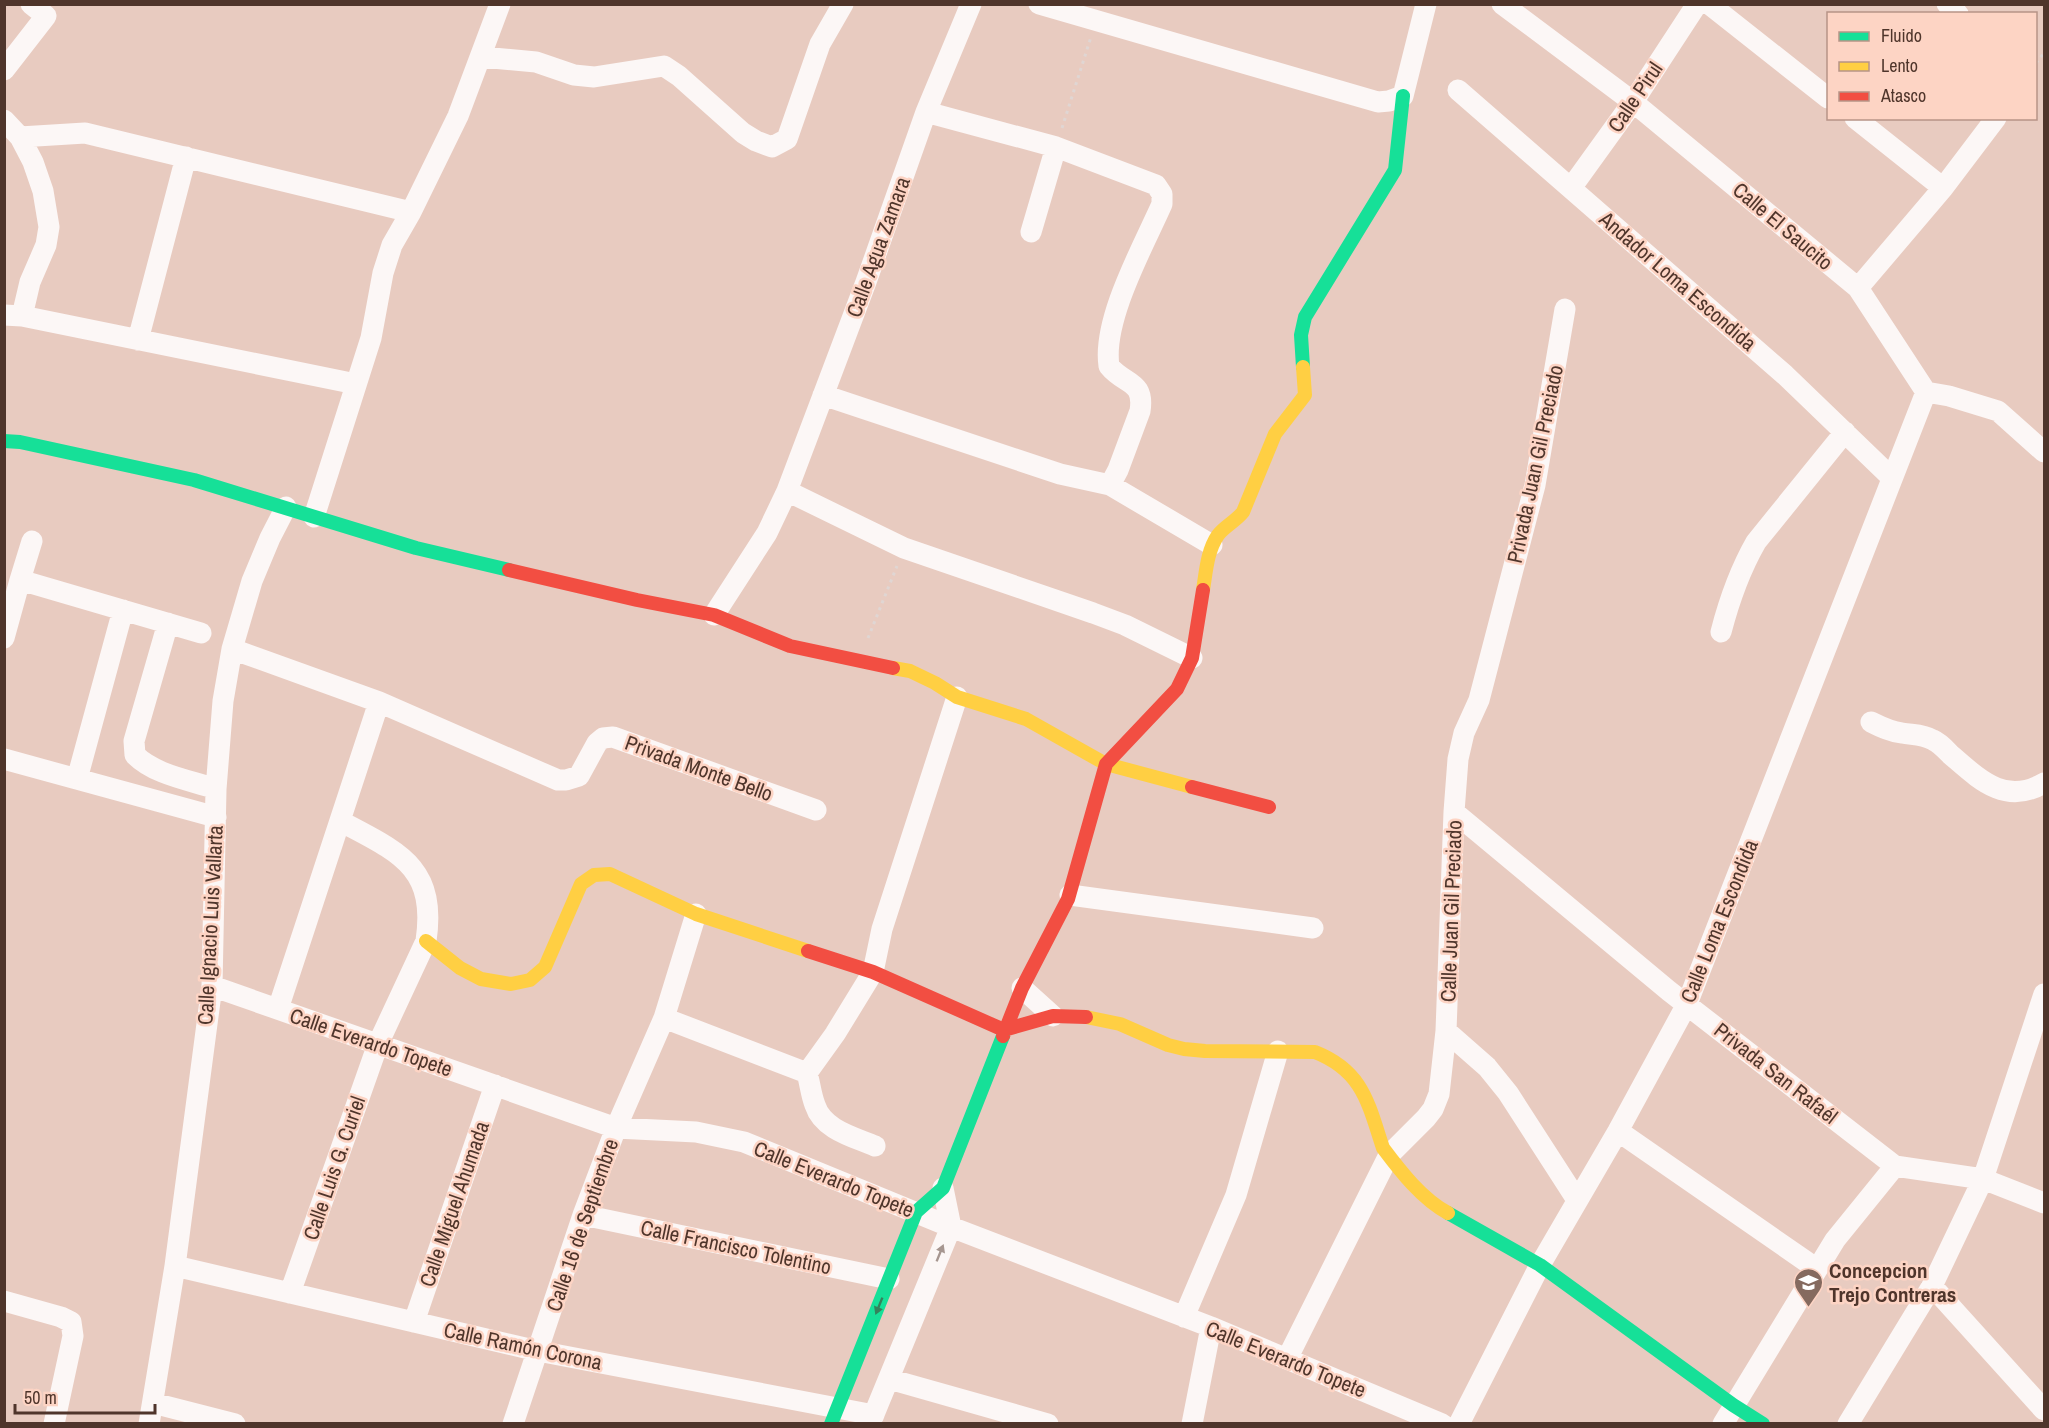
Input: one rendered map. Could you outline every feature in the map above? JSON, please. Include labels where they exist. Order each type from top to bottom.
[{"type":"street","points":[[4,70],[46,16],[31,4]]},
{"type":"street","points":[[314,517],[371,338],[383,273],[392,245],[411,212],[458,116],[501,4]]},
{"type":"street","points":[[482,57],[536,62],[574,75],[594,77],[664,66],[679,76],[743,133],[763,145],[772,147],[787,139],[820,44],[843,4]]},
{"type":"street","points":[[1039,4],[1098,13],[1378,102],[1403,96]]},
{"type":"street","points":[[835,1416],[916,1212],[943,1188],[1022,988],[1070,895],[1106,764],[1177,689],[1192,658],[1208,556],[1212,545],[1218,534],[1238,519],[1243,512],[1275,434],[1305,395],[1301,335],[1305,317],[1395,170],[1403,96],[1426,4]]},
{"type":"street","name":"Calle El Saucito","points":[[1502,4],[1633,102],[1858,288],[1926,392]]},
{"type":"street","name":"Calle Pirul","points":[[1571,188],[1633,102],[1697,4]]},
{"type":"street","points":[[1709,4],[1827,97]]},
{"type":"street","name":"Calle Agua Zamara","points":[[714,615],[767,533],[787,491],[870,273],[927,112],[971,5]]},
{"type":"street","name":"Andador Loma Escondida","points":[[1458,90],[1785,375],[1892,478]]},
{"type":"street","points":[[927,112],[1056,147],[1156,185],[1162,194],[1162,204],[1114,316],[1109,366],[1136,387],[1141,395],[1141,403],[1137,421],[1110,485]]},
{"type":"street","points":[[4,120],[20,137],[33,162],[43,191],[49,227],[46,245],[14,316],[356,384]]},
{"type":"street","points":[[1858,120],[1943,188]]},
{"type":"street","points":[[1858,288],[1943,188],[1994,120]]},
{"type":"street","points":[[20,137],[85,133],[411,212]]},
{"type":"street","points":[[1030,232],[1056,147]]},
{"type":"street","points":[[138,339],[186,157]]},
{"type":"street","name":"Privada Juan Gil Preciado","points":[[1491,653],[1535,485],[1565,309]]},
{"type":"street","points":[[1926,392],[1949,396],[1998,411],[2044,452]]},
{"type":"street","name":"Calle Loma Escondida","points":[[1459,1424],[1540,1265],[1618,1131],[1687,1004],[1926,392]]},
{"type":"street","points":[[823,395],[1060,474],[1110,485],[1212,545]]},
{"type":"street","points":[[1721,632],[1745,561],[1756,542],[1845,432]]},
{"type":"street","points":[[4,441],[20,442],[194,480],[416,548],[637,600],[714,615],[790,646],[910,671],[935,682],[957,697],[1026,719],[1106,764],[1269,807]]},
{"type":"street","points":[[787,491],[904,548],[1094,613],[1125,625],[1192,658]]},
{"type":"street","name":"Calle Ignacio Luis Vallarta","points":[[151,1413],[175,1266],[212,986],[216,789],[223,701],[232,649],[252,581],[286,507]]},
{"type":"street","points":[[4,638],[32,541]]},
{"type":"street","points":[[20,580],[201,633]]},
{"type":"street","points":[[77,778],[123,610]]},
{"type":"street","points":[[168,623],[133,748],[135,755],[140,760],[176,776],[216,789]]},
{"type":"street","points":[[232,649],[379,702],[278,1009]]},
{"type":"street","name":"Calle Juan Gil Preciado","points":[[1287,1359],[1389,1155],[1426,1119],[1438,1094],[1446,1031],[1454,812],[1460,747],[1479,700],[1491,653]]},
{"type":"street","points":[[876,1146],[838,1131],[821,1117],[815,1106],[807,1073],[835,1034],[873,972],[882,929],[957,697]]},
{"type":"street","name":"Privada Monte Bello","points":[[379,702],[551,778],[566,780],[579,776],[597,743],[603,738],[613,737],[816,810]]},
{"type":"street","points":[[1871,722],[1882,728],[1935,740],[1984,783],[2012,792],[2038,787],[2044,783]]},
{"type":"street","points":[[4,759],[216,817]]},
{"type":"street","points":[[169,804],[176,776]]},
{"type":"street","name":"Privada San Rafaél","points":[[1454,812],[1687,1004],[1895,1166],[1983,1179],[2044,1203]]},
{"type":"street","points":[[340,821],[387,846],[415,871],[425,889],[429,918],[426,941],[472,975],[489,981],[509,984],[531,980],[538,976],[552,953],[581,884],[594,875],[610,874],[696,914],[873,972],[1004,1030],[1053,1016],[1084,1017],[1120,1024],[1168,1045],[1184,1048],[1315,1052],[1330,1056],[1353,1074],[1360,1085],[1383,1148],[1437,1207],[1540,1265],[1733,1405],[1764,1424]]},
{"type":"street","points":[[1070,895],[1313,928]]},
{"type":"street","name":"Calle 16 de Septiembre","points":[[513,1424],[616,1128],[664,1018],[696,914]]},
{"type":"street","name":"Calle Luis G. Curiel","points":[[290,1293],[378,1044],[426,941]]},
{"type":"street","name":"Calle Everardo Topete","points":[[212,986],[616,1128],[696,1132],[744,1142],[951,1227],[1184,1317],[1442,1424]]},
{"type":"street","points":[[1022,988],[1053,1016]]},
{"type":"street","points":[[1848,1424],[1932,1286],[1983,1179],[2044,994]]},
{"type":"street","points":[[664,1018],[807,1073]]},
{"type":"street","points":[[1446,1031],[1487,1067],[1508,1093],[1577,1200]]},
{"type":"street","points":[[1184,1317],[1236,1195],[1278,1051]]},
{"type":"street","name":"Calle Miguel Ahumada","points":[[414,1322],[495,1085]]},
{"type":"street","points":[[1618,1131],[1817,1269]]},
{"type":"street","points":[[1723,1424],[1835,1240],[1895,1166]]},
{"type":"street","points":[[872,1419],[951,1227],[943,1188]]},
{"type":"street","name":"Calle Francisco Tolentino","points":[[584,1215],[890,1280]]},
{"type":"street","name":"Calle Ramón Corona","points":[[175,1266],[538,1351],[835,1416],[872,1419]]},
{"type":"street","points":[[1932,1286],[2044,1410]]},
{"type":"street","points":[[4,1301],[71,1322],[73,1336],[54,1424]]},
{"type":"street","points":[[1192,1424],[1211,1328]]},
{"type":"street","points":[[889,1378],[1018,1419],[1048,1424]]},
{"type":"street","points":[[151,1413],[235,1424]]},
{"type":"path","points":[[1056,147],[1098,13]]},
{"type":"path","points":[[860,660],[904,548]]},
{"type":"traffic: fast","points":[[1303,367],[1301,335],[1305,317],[1395,170],[1403,96]]},
{"type":"traffic: fast","points":[[4,441],[20,442],[194,480],[416,548],[509,570]]},
{"type":"traffic: fast","points":[[831,1424],[916,1212],[943,1188],[1003,1036]]},
{"type":"traffic: fast","points":[[1448,1213],[1540,1265],[1733,1405],[1763,1424]]},
{"type":"traffic: slow","points":[[1203,590],[1214,541],[1243,512],[1275,434],[1305,395],[1303,367]]},
{"type":"traffic: slow","points":[[893,668],[910,671],[957,697],[1026,719],[1106,764],[1192,787]]},
{"type":"traffic: slow","points":[[426,941],[460,968],[481,979],[511,984],[530,980],[545,967],[581,884],[594,875],[610,874],[696,914],[808,951]]},
{"type":"traffic: slow","points":[[1086,1017],[1120,1024],[1168,1045],[1184,1049],[1315,1052],[1331,1060],[1344,1069],[1361,1090],[1368,1103],[1383,1148],[1421,1193],[1448,1213]]},
{"type":"traffic: jam","points":[[509,570],[637,600],[714,615],[790,646],[893,668]]},
{"type":"traffic: jam","points":[[1003,1036],[1022,988],[1068,899],[1106,764],[1177,689],[1192,658],[1203,590]]},
{"type":"traffic: jam","points":[[1192,787],[1269,807]]},
{"type":"traffic: jam","points":[[808,951],[873,972],[1004,1030],[1053,1016],[1086,1017]]},
{"type":"place","name":"Concepcion Trejo Contreras","points":[[1808,1308]]}]
